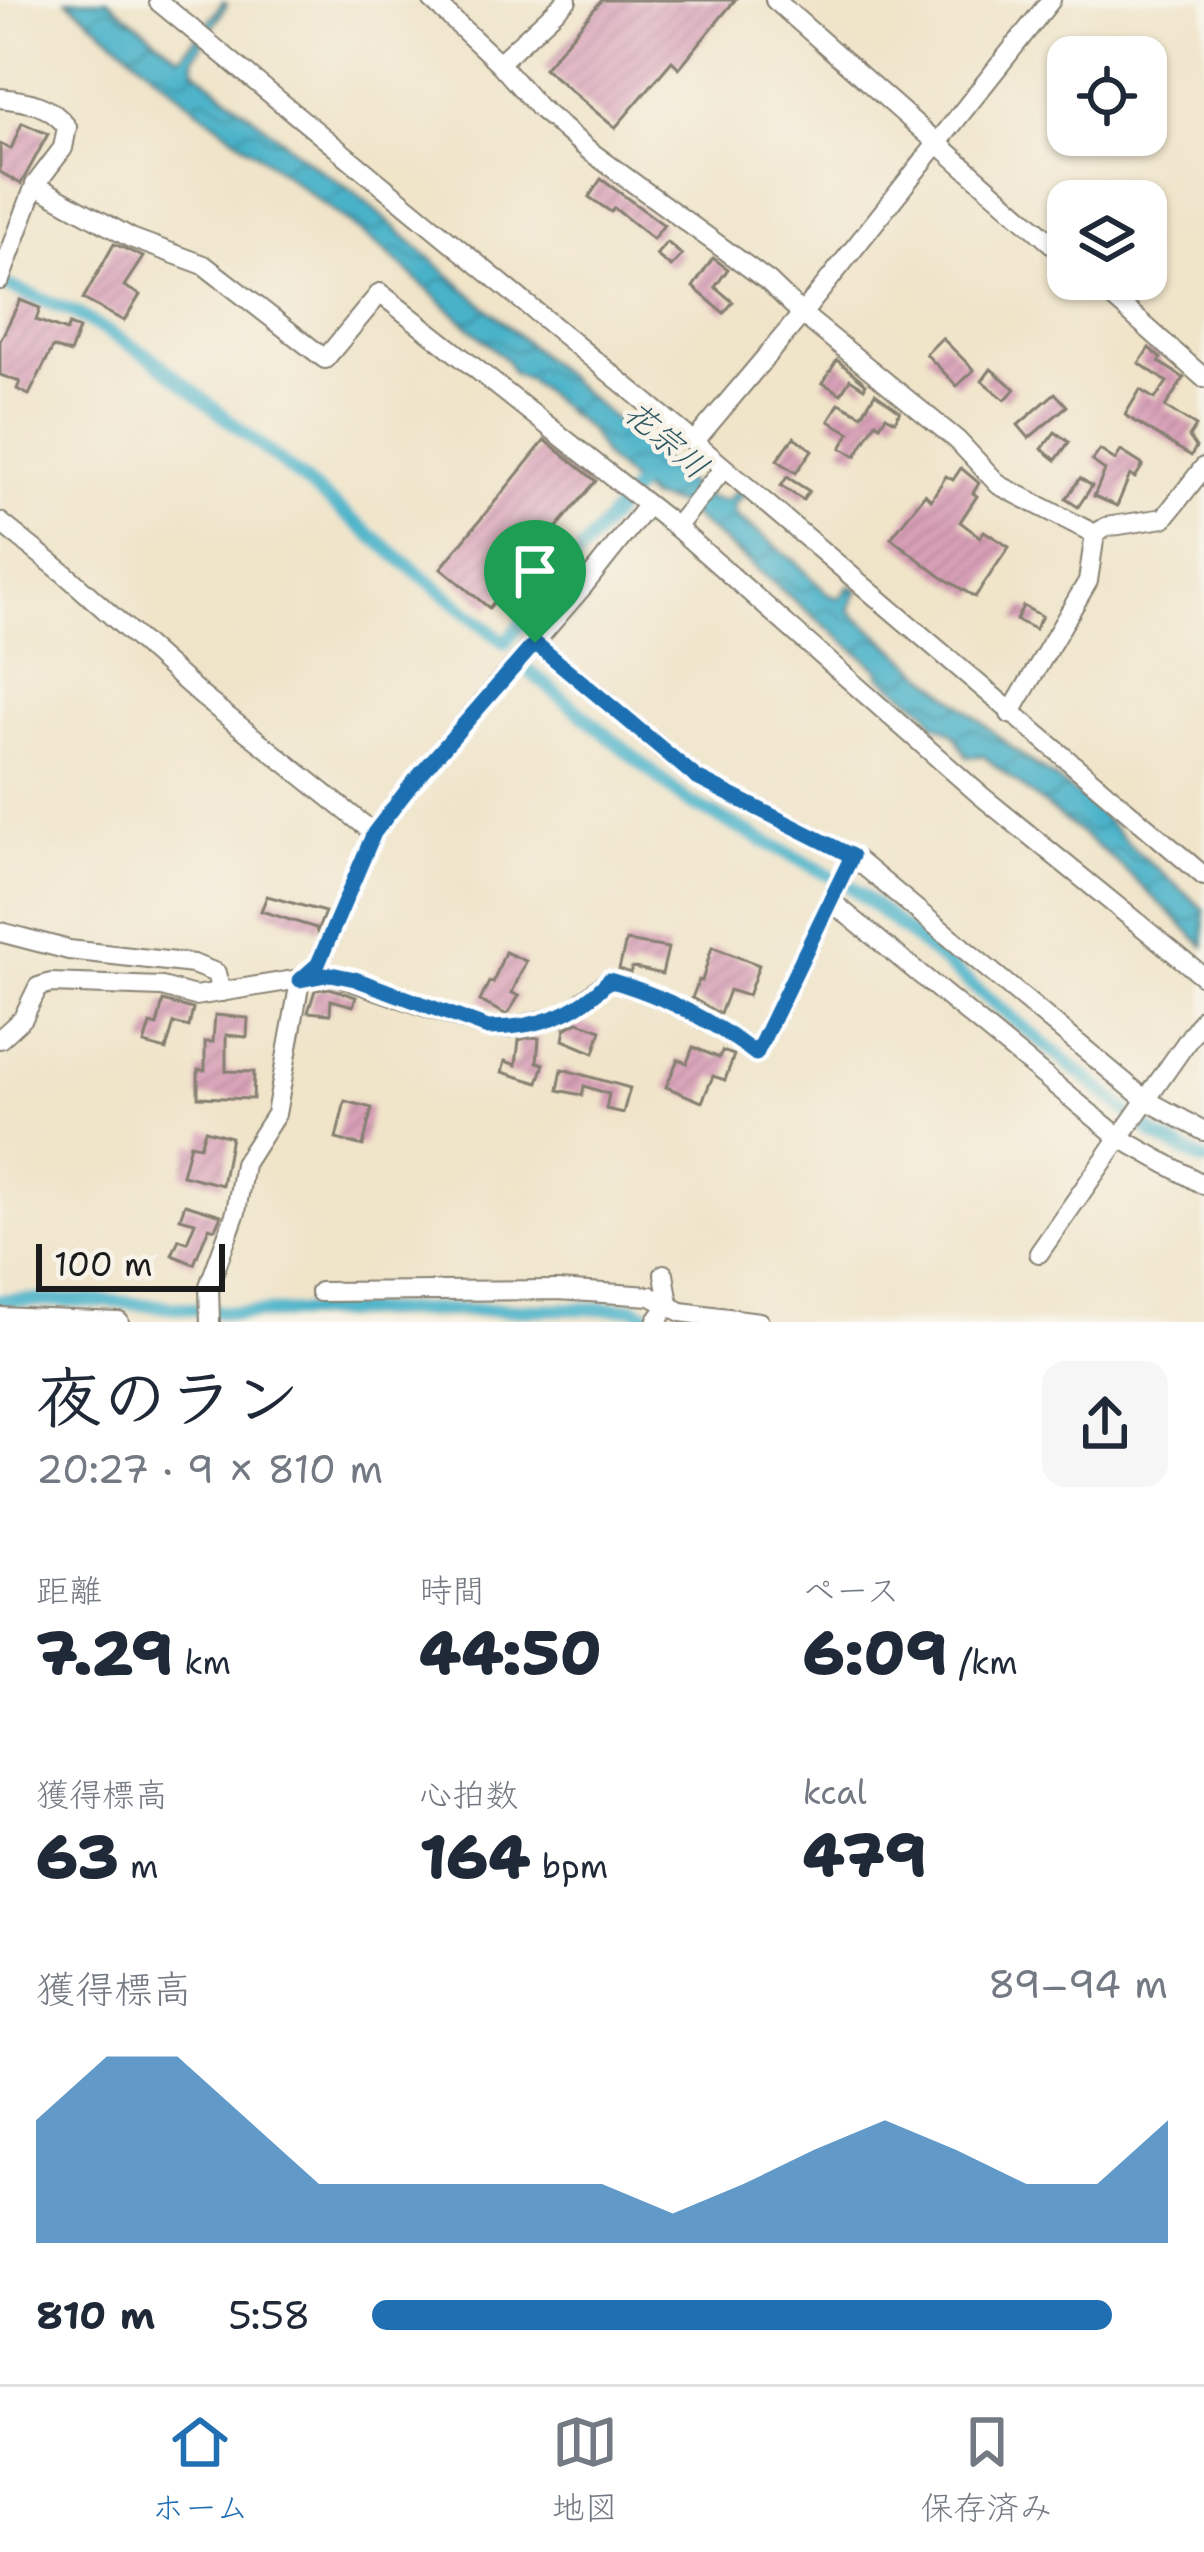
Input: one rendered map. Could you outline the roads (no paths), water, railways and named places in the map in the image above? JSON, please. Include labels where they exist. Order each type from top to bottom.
[{"type":"street","points":[[432,0],[499,62],[539,108],[591,152],[769,282],[957,440],[999,485],[1095,534]]},
{"type":"street","points":[[499,62],[567,0]]},
{"type":"street","points":[[776,0],[1047,240]]},
{"type":"street","points":[[694,442],[1051,0]]},
{"type":"street","points":[[159,2],[694,442],[721,472],[1204,876]]},
{"type":"street","points":[[0,98],[40,105],[57,114],[67,127],[63,148],[35,185],[2,277]]},
{"type":"street","points":[[35,185],[130,238],[204,265],[325,359],[380,293],[646,507],[679,523],[980,794],[1204,977]]},
{"type":"street","points":[[1116,300],[1204,378]]},
{"type":"street","points":[[1010,714],[1088,581],[1095,534],[1106,527],[1165,518],[1204,466]]},
{"type":"street","points":[[679,523],[721,472]]},
{"type":"street","points":[[210,1322],[208,1286],[236,1212],[244,1165],[276,1114],[300,980],[318,964],[374,833],[646,507]]},
{"type":"street","points":[[0,522],[203,697],[374,833]]},
{"type":"street","points":[[535,643],[697,778],[852,856],[1146,1100],[1204,1131]]},
{"type":"street","points":[[0,1039],[23,1018],[38,987],[51,983],[162,987],[195,996],[331,974],[488,1028],[566,1015],[609,980],[684,1010],[756,1054],[852,856]]},
{"type":"street","points":[[832,902],[1120,1138],[1204,1185]]},
{"type":"street","points":[[0,932],[69,950],[193,964],[216,973],[221,992]]},
{"type":"street","points":[[1040,1253],[1204,1016]]},
{"type":"street","points":[[656,1322],[669,1304],[664,1274]]},
{"type":"street","points":[[320,1292],[557,1290],[651,1296],[681,1312],[759,1322]]},
{"type":"street","points":[[0,1317],[119,1322]]},
{"type":"water","points":[[67,0],[108,0],[178,56],[223,2],[227,4],[194,58],[194,69],[357,194],[680,477],[709,498],[726,501],[739,488],[746,493],[734,504],[735,515],[793,559],[829,595],[840,598],[850,585],[858,590],[849,610],[1012,748],[1090,804],[1204,909],[1204,946],[1114,860],[983,756],[967,757],[956,737],[934,724],[927,711],[677,504],[649,498],[605,458],[590,431],[530,381],[513,373],[507,361],[379,246],[191,104]]},
{"type":"waterway","points":[[0,283],[74,312],[153,359],[505,643],[634,489]]},
{"type":"waterway","points":[[526,668],[687,801],[835,878]]},
{"type":"waterway","points":[[849,885],[1129,1113]]},
{"type":"waterway","points":[[1140,1122],[1156,1136],[1204,1161]]},
{"type":"waterway","points":[[0,1300],[107,1301],[236,1313],[632,1308],[669,1322]]},
{"type":"water label","name":"花宗川","points":[[667,439]]}]
